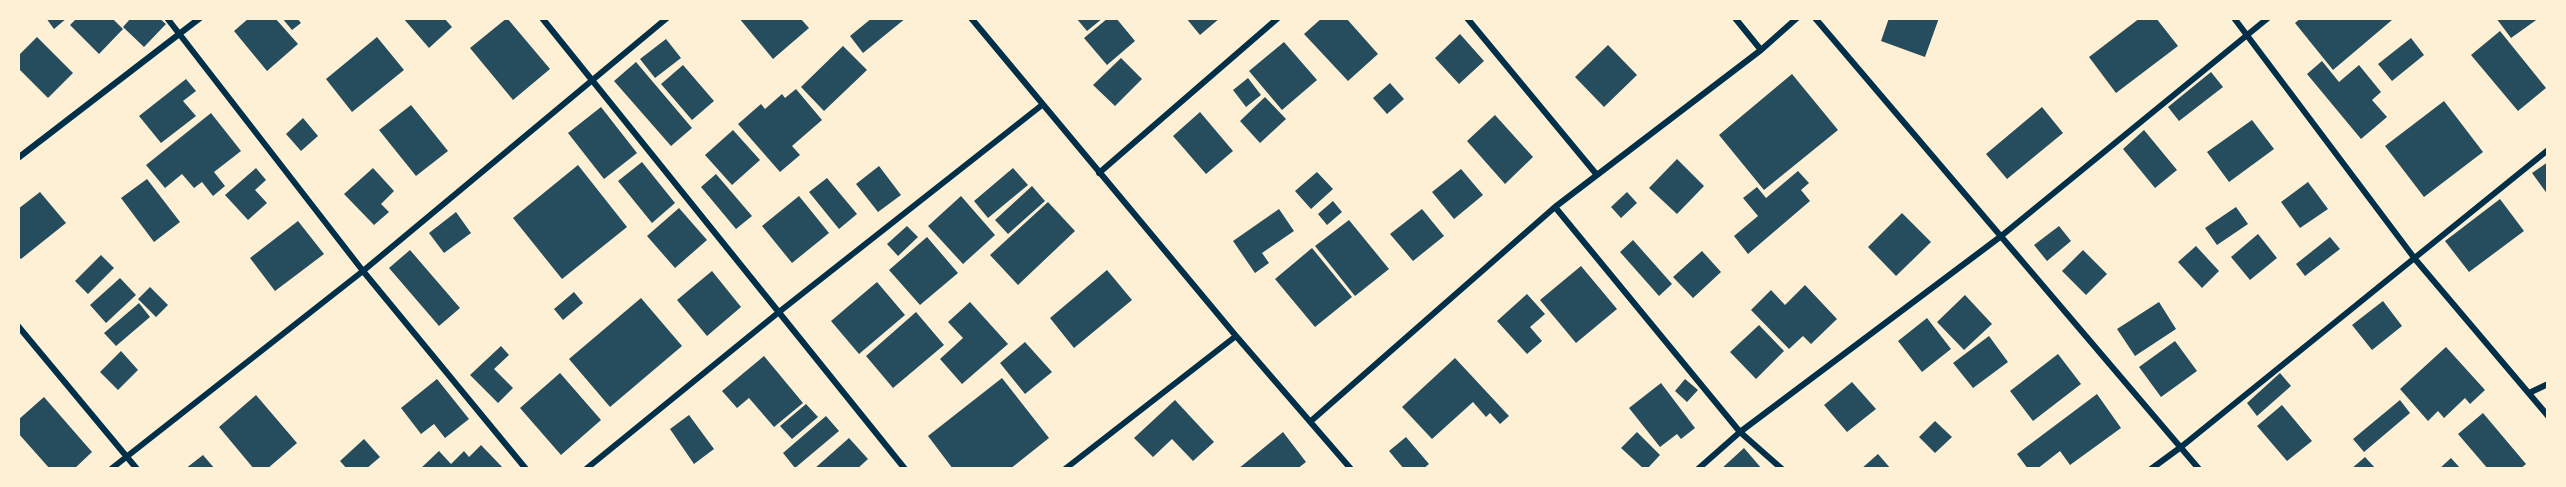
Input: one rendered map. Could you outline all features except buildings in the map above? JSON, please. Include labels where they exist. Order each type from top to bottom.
[{"type":"street","points":[[167,18],[363,271],[526,469]]},
{"type":"street","points":[[18,158],[200,18]]},
{"type":"street","points":[[542,18],[905,469]]},
{"type":"street","points":[[111,469],[363,271],[667,18]]},
{"type":"street","points":[[971,18],[1236,336],[1351,469]]},
{"type":"street","points":[[1099,173],[1278,18]]},
{"type":"street","points":[[1467,18],[1597,175]]},
{"type":"street","points":[[1735,18],[1761,50]]},
{"type":"street","points":[[1311,421],[1555,207],[1761,50],[1797,18]]},
{"type":"street","points":[[1815,18],[2199,469]]},
{"type":"street","points":[[2234,18],[2415,258],[2548,416]]},
{"type":"street","points":[[1698,469],[1740,432],[2000,237],[2268,18]]},
{"type":"street","points":[[586,469],[779,312],[1042,105]]},
{"type":"street","points":[[2151,469],[2548,150]]},
{"type":"street","points":[[1555,207],[1740,432],[1782,469]]},
{"type":"street","points":[[18,326],[138,469]]},
{"type":"street","points":[[1065,469],[1236,336]]},
{"type":"street","points":[[2529,393],[2548,384]]}]
